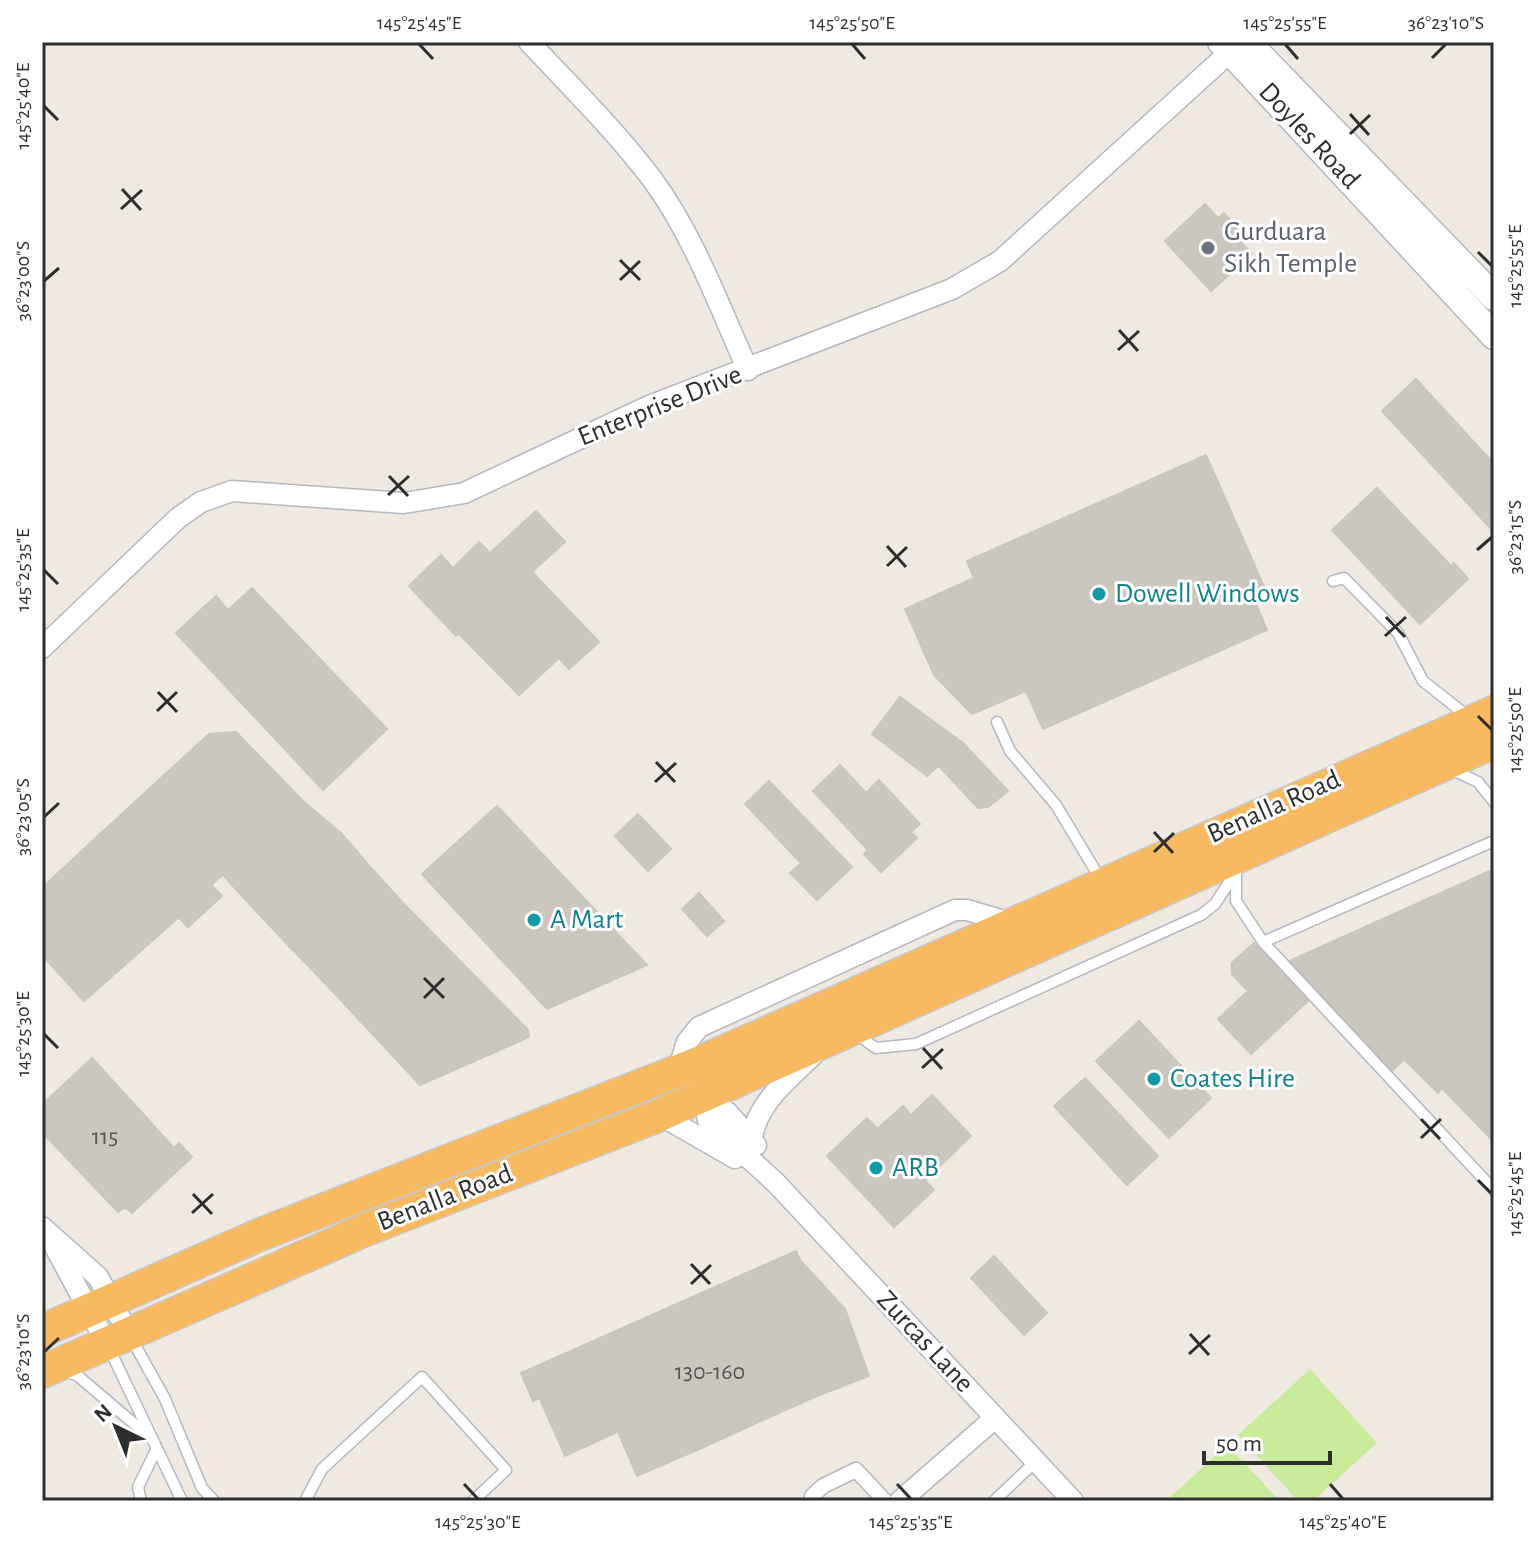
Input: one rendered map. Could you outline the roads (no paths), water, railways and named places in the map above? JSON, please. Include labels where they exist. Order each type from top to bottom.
[{"type":"highway","name":"Benalla Road","points":[[45,1371],[403,1214],[660,1115],[1151,896],[1244,860],[1439,766],[1490,724]]},
{"type":"highway","name":"Benalla Road","points":[[42,1331],[291,1222],[687,1068],[1103,883],[1490,724]]},
{"type":"highway","points":[[1103,883],[1116,890],[1151,896]]},
{"type":"highway","points":[[687,1068],[704,1096]]},
{"type":"main road","name":"Doyles Road","points":[[1235,44],[1494,297]]},
{"type":"main road","name":"Doyles Road","points":[[1235,44],[1494,336]]},
{"type":"street","points":[[529,42],[617,136],[653,181],[702,267],[748,370]]},
{"type":"street","name":"Enterprise Drive","points":[[42,648],[178,518],[201,502],[232,491],[404,503],[464,493],[649,406],[952,289],[1000,261],[1235,44]]},
{"type":"street","points":[[752,1138],[754,1122],[763,1107],[839,1036]]},
{"type":"street","name":"Zurcas Lane","points":[[704,1096],[728,1113],[752,1138],[776,1183]]},
{"type":"street","name":"Zurcas Lane","points":[[704,1096],[708,1121],[776,1183],[1073,1501]]},
{"type":"street","name":"Zurcas Lane","points":[[660,1115],[776,1183]]},
{"type":"street","points":[[46,1232],[98,1277],[100,1306],[118,1339]]},
{"type":"street","points":[[900,1501],[995,1418]]},
{"type":"street","points":[[812,1496],[823,1486],[856,1470],[885,1501]]},
{"type":"lane","points":[[1333,581],[1344,578],[1398,633],[1423,681],[1434,692],[1461,714],[1490,724]]},
{"type":"lane","points":[[997,722],[1010,751],[1056,805],[1103,883]]},
{"type":"lane","points":[[1439,766],[1460,771],[1478,782],[1494,802]]},
{"type":"lane","points":[[1263,942],[1494,841]]},
{"type":"lane","points":[[1244,860],[1236,901],[1263,942],[1494,1190]]},
{"type":"lane","name":"Benalla Road","points":[[839,1036],[876,1048],[916,1044],[1201,915],[1215,904],[1244,860]]},
{"type":"lane","points":[[118,1339],[150,1437],[182,1501]]},
{"type":"lane","points":[[118,1339],[165,1399],[202,1488],[214,1501]]},
{"type":"lane","points":[[45,1371],[78,1376],[150,1437]]},
{"type":"lane","points":[[305,1501],[322,1469],[422,1377],[506,1470],[473,1501]]},
{"type":"lane","points":[[141,1501],[138,1487],[156,1450]]},
{"type":"lane","points":[[994,1501],[1036,1461]]},
{"type":"place","name":"Gurduara Sikh Temple","points":[[1208,248]]},
{"type":"place","name":"Dowell Windows","points":[[1099,594]]},
{"type":"place","name":"A Mart","points":[[534,920]]},
{"type":"place","name":"Coates Hire","points":[[1154,1079]]},
{"type":"place","name":"ARB","points":[[876,1168]]}]
